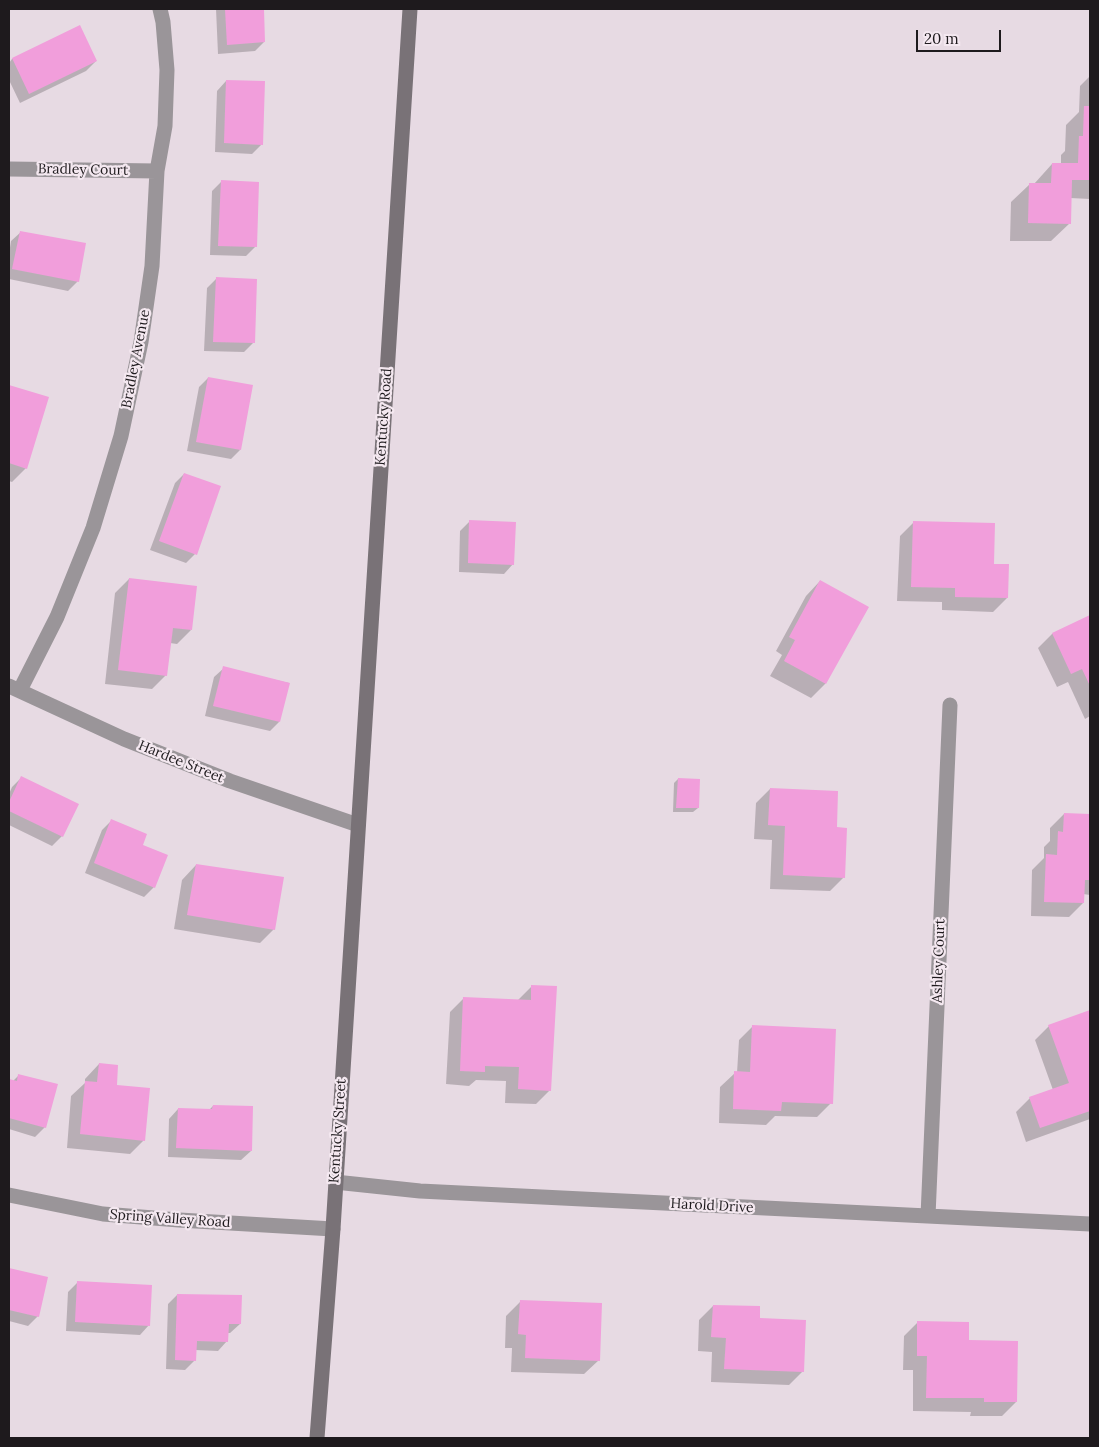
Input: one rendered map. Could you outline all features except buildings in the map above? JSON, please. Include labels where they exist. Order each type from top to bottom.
[{"type":"street","name":"Bradley Avenue","points":[[14,688],[57,616],[93,528],[121,436],[142,342],[151,276],[157,171],[164,126],[167,70],[160,9]]},
{"type":"street","name":"Kentucky Road","points":[[358,825],[410,9]]},
{"type":"street","name":"Bradley Court","points":[[9,169],[157,171]]},
{"type":"street","name":"Hardee Street","points":[[14,688],[124,739],[221,778],[358,825]]},
{"type":"street","name":"Ashley Court","points":[[928,1216],[950,705]]},
{"type":"street","name":"Kentucky Street","points":[[317,1438],[333,1229],[358,825]]},
{"type":"street","name":"Harold Drive","points":[[335,1182],[420,1192],[1090,1224]]},
{"type":"street","name":"Spring Valley Road","points":[[9,1195],[103,1214],[333,1229]]}]
